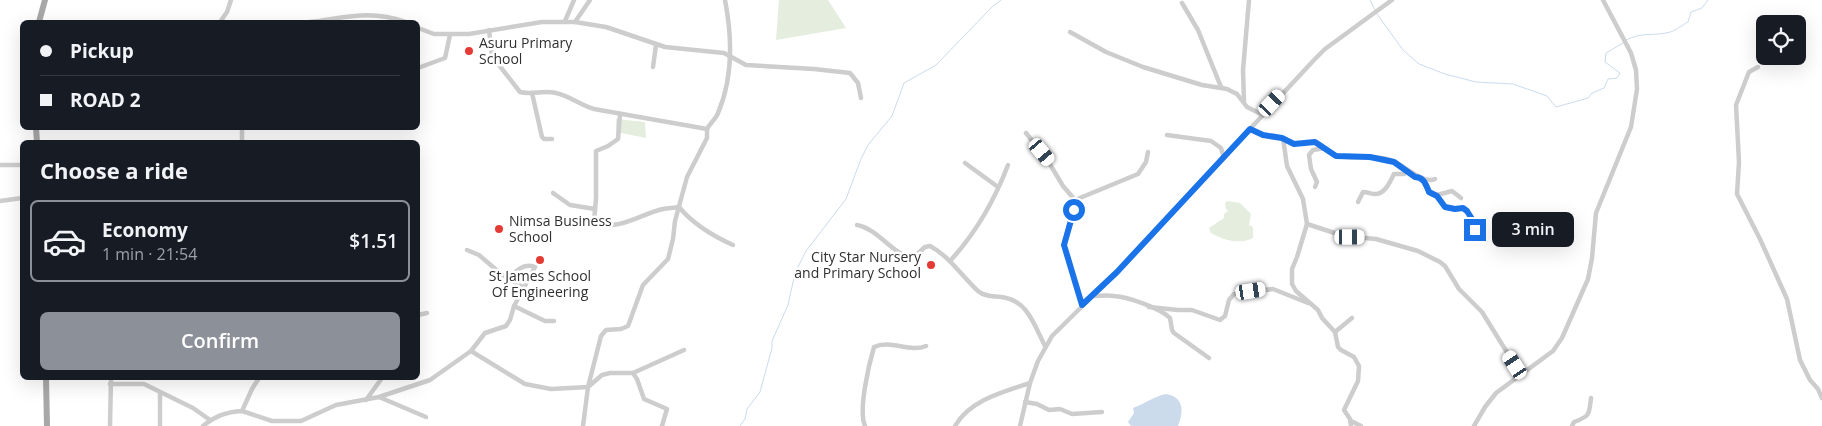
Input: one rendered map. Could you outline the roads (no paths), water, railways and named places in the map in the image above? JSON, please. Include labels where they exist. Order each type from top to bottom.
[{"type":"main road","points":[[40,20],[45,0]]},
{"type":"main road","points":[[46,380],[47,426]]},
{"type":"street","points":[[221,20],[227,12],[231,0]]},
{"type":"street","points":[[565,21],[574,0]]},
{"type":"street","points":[[575,22],[590,0]]},
{"type":"street","points":[[583,426],[588,387],[601,336],[606,330],[621,329],[628,326],[643,285],[668,259],[675,221],[687,176],[707,138],[707,128],[717,116],[727,88],[729,25],[725,0]]},
{"type":"street","points":[[1244,104],[1243,78],[1249,0]]},
{"type":"street","points":[[1020,426],[1030,382],[1045,346],[1052,336],[1082,305],[1094,296],[1325,49],[1392,0]]},
{"type":"street","points":[[1474,426],[1484,407],[1496,393],[1553,351],[1562,338],[1588,280],[1596,214],[1633,120],[1637,89],[1636,70],[1627,44],[1603,0]]},
{"type":"street","points":[[1182,3],[1201,36],[1204,49],[1215,69],[1221,88]]},
{"type":"street","points":[[323,20],[367,14],[399,20]]},
{"type":"street","points":[[420,29],[429,33],[450,35],[477,34],[489,30],[526,24],[575,22],[606,28],[656,45],[681,50],[718,52],[729,55],[746,65],[850,73],[858,83],[861,98]]},
{"type":"street","points":[[489,30],[491,53],[520,92],[554,92],[570,97],[587,107],[707,128]]},
{"type":"street","points":[[1070,32],[1106,52],[1142,67],[1237,94],[1247,107],[1262,115]]},
{"type":"street","points":[[420,67],[445,58],[450,35]]},
{"type":"street","points":[[653,67],[656,45]]},
{"type":"street","points":[[1758,67],[1749,72],[1736,105],[1739,162],[1737,194],[1760,239],[1786,299],[1800,360],[1822,398]]},
{"type":"street","points":[[532,93],[542,137],[544,139],[552,139]]},
{"type":"street","points":[[620,114],[618,139],[596,151],[594,222],[612,225],[630,222],[663,209],[679,207]]},
{"type":"street","points":[[1250,129],[1263,135],[1282,138],[1294,144],[1315,142],[1332,154],[1341,157],[1370,157],[1394,162],[1405,174],[1423,180],[1429,192],[1437,196],[1445,207],[1463,208],[1467,211],[1475,230],[1477,229]]},
{"type":"street","points":[[1026,133],[1048,160],[1062,186],[1075,200]]},
{"type":"street","points":[[1167,135],[1211,140],[1221,148],[1224,158]]},
{"type":"street","points":[[1282,138],[1287,166],[1303,199],[1307,224],[1298,257],[1292,269],[1291,279],[1294,287],[1316,307],[1322,318],[1335,332],[1338,347],[1354,357],[1359,366],[1358,381],[1345,404],[1344,410],[1351,424],[1360,426]]},
{"type":"street","points":[[1315,187],[1317,180],[1311,169],[1309,155],[1313,150],[1325,148]]},
{"type":"street","points":[[1075,200],[1138,174],[1146,162],[1148,152]]},
{"type":"street","points":[[965,163],[998,187]]},
{"type":"street","points":[[0,165],[20,165]]},
{"type":"street","points":[[950,261],[959,252],[981,220],[1008,165]]},
{"type":"street","points":[[1358,202],[1363,192],[1380,193],[1386,188],[1394,174],[1405,174],[1430,181],[1435,179]]},
{"type":"street","points":[[1437,196],[1452,191],[1461,198]]},
{"type":"street","points":[[553,193],[570,205],[595,209]]},
{"type":"street","points":[[0,201],[20,198]]},
{"type":"street","points":[[1075,200],[1064,245],[1082,305]]},
{"type":"street","points":[[679,207],[695,223],[721,240],[733,245]]},
{"type":"street","points":[[1307,224],[1344,236],[1376,238],[1418,251],[1440,262],[1445,266],[1459,290],[1482,312],[1521,375]]},
{"type":"street","points":[[858,226],[864,227],[878,235],[894,249],[906,256],[914,257],[925,247],[930,246],[950,261],[980,293],[1008,298],[1022,305],[1045,346]]},
{"type":"street","points":[[1516,243],[1544,242],[1546,235],[1541,236]]},
{"type":"street","points":[[468,250],[479,255],[500,273],[510,277],[524,288]]},
{"type":"street","points":[[203,426],[210,420],[226,413],[242,411],[272,421],[301,421],[336,405],[379,397],[430,380],[471,351],[486,333],[506,326],[514,306],[535,267],[522,267],[510,277]]},
{"type":"street","points":[[1149,307],[1192,310],[1220,320],[1225,316],[1234,294],[1268,289],[1297,298],[1316,307]]},
{"type":"street","points":[[1094,296],[1115,296],[1149,307],[1168,316],[1174,333],[1209,358]]},
{"type":"street","points":[[514,306],[545,321],[554,321]]},
{"type":"street","points":[[420,315],[427,313]]},
{"type":"street","points":[[1335,332],[1352,318]]},
{"type":"street","points":[[864,426],[863,404],[874,347],[879,345],[918,349],[926,346]]},
{"type":"street","points":[[471,351],[525,384],[551,388],[588,387],[602,376],[610,373],[633,374],[684,350]]},
{"type":"street","points":[[633,374],[637,379],[644,399],[667,409],[662,426]]},
{"type":"street","points":[[110,380],[110,426]]},
{"type":"street","points":[[242,411],[252,388],[258,380]]},
{"type":"street","points":[[366,400],[381,380]]},
{"type":"street","points":[[954,426],[965,413],[982,400],[1030,382]]},
{"type":"street","points":[[110,384],[144,384],[193,408],[210,420]]},
{"type":"street","points":[[160,393],[160,426]]},
{"type":"street","points":[[379,397],[426,417]]},
{"type":"street","points":[[1572,426],[1574,422],[1588,415],[1591,398]]},
{"type":"street","points":[[1026,402],[1037,404],[1049,410],[1060,409],[1072,414],[1102,412]]},
{"type":"street","points":[[301,421],[304,426]]},
{"type":"water","points":[[1166,394],[1176,398],[1181,406],[1182,410],[1178,426],[1131,426],[1128,422],[1134,413],[1133,408]]},
{"type":"waterway","points":[[740,426],[745,419],[747,409],[760,392],[772,348],[772,341],[788,305],[795,273],[806,251],[846,199],[861,159],[868,145],[892,116],[904,83],[936,65],[1001,0]]},
{"type":"waterway","points":[[1370,0],[1375,10]]},
{"type":"waterway","points":[[1626,40],[1641,35],[1666,33],[1675,30],[1688,22],[1691,12],[1702,8],[1708,0]]},
{"type":"waterway","points":[[1377,14],[1403,50],[1419,64],[1445,74],[1476,82],[1513,84],[1547,96],[1556,107],[1588,98],[1592,93],[1604,88],[1608,79],[1617,78],[1620,73],[1605,62],[1606,53],[1623,43]]},
{"type":"place","name":"Asuru Primary School","points":[[469,51]]},
{"type":"place","name":"Nimsa Business School","points":[[499,229]]},
{"type":"place","name":"St James School Of Engineering","points":[[540,260]]},
{"type":"place","name":"City Star Nursery and Primary School","points":[[931,265]]}]
